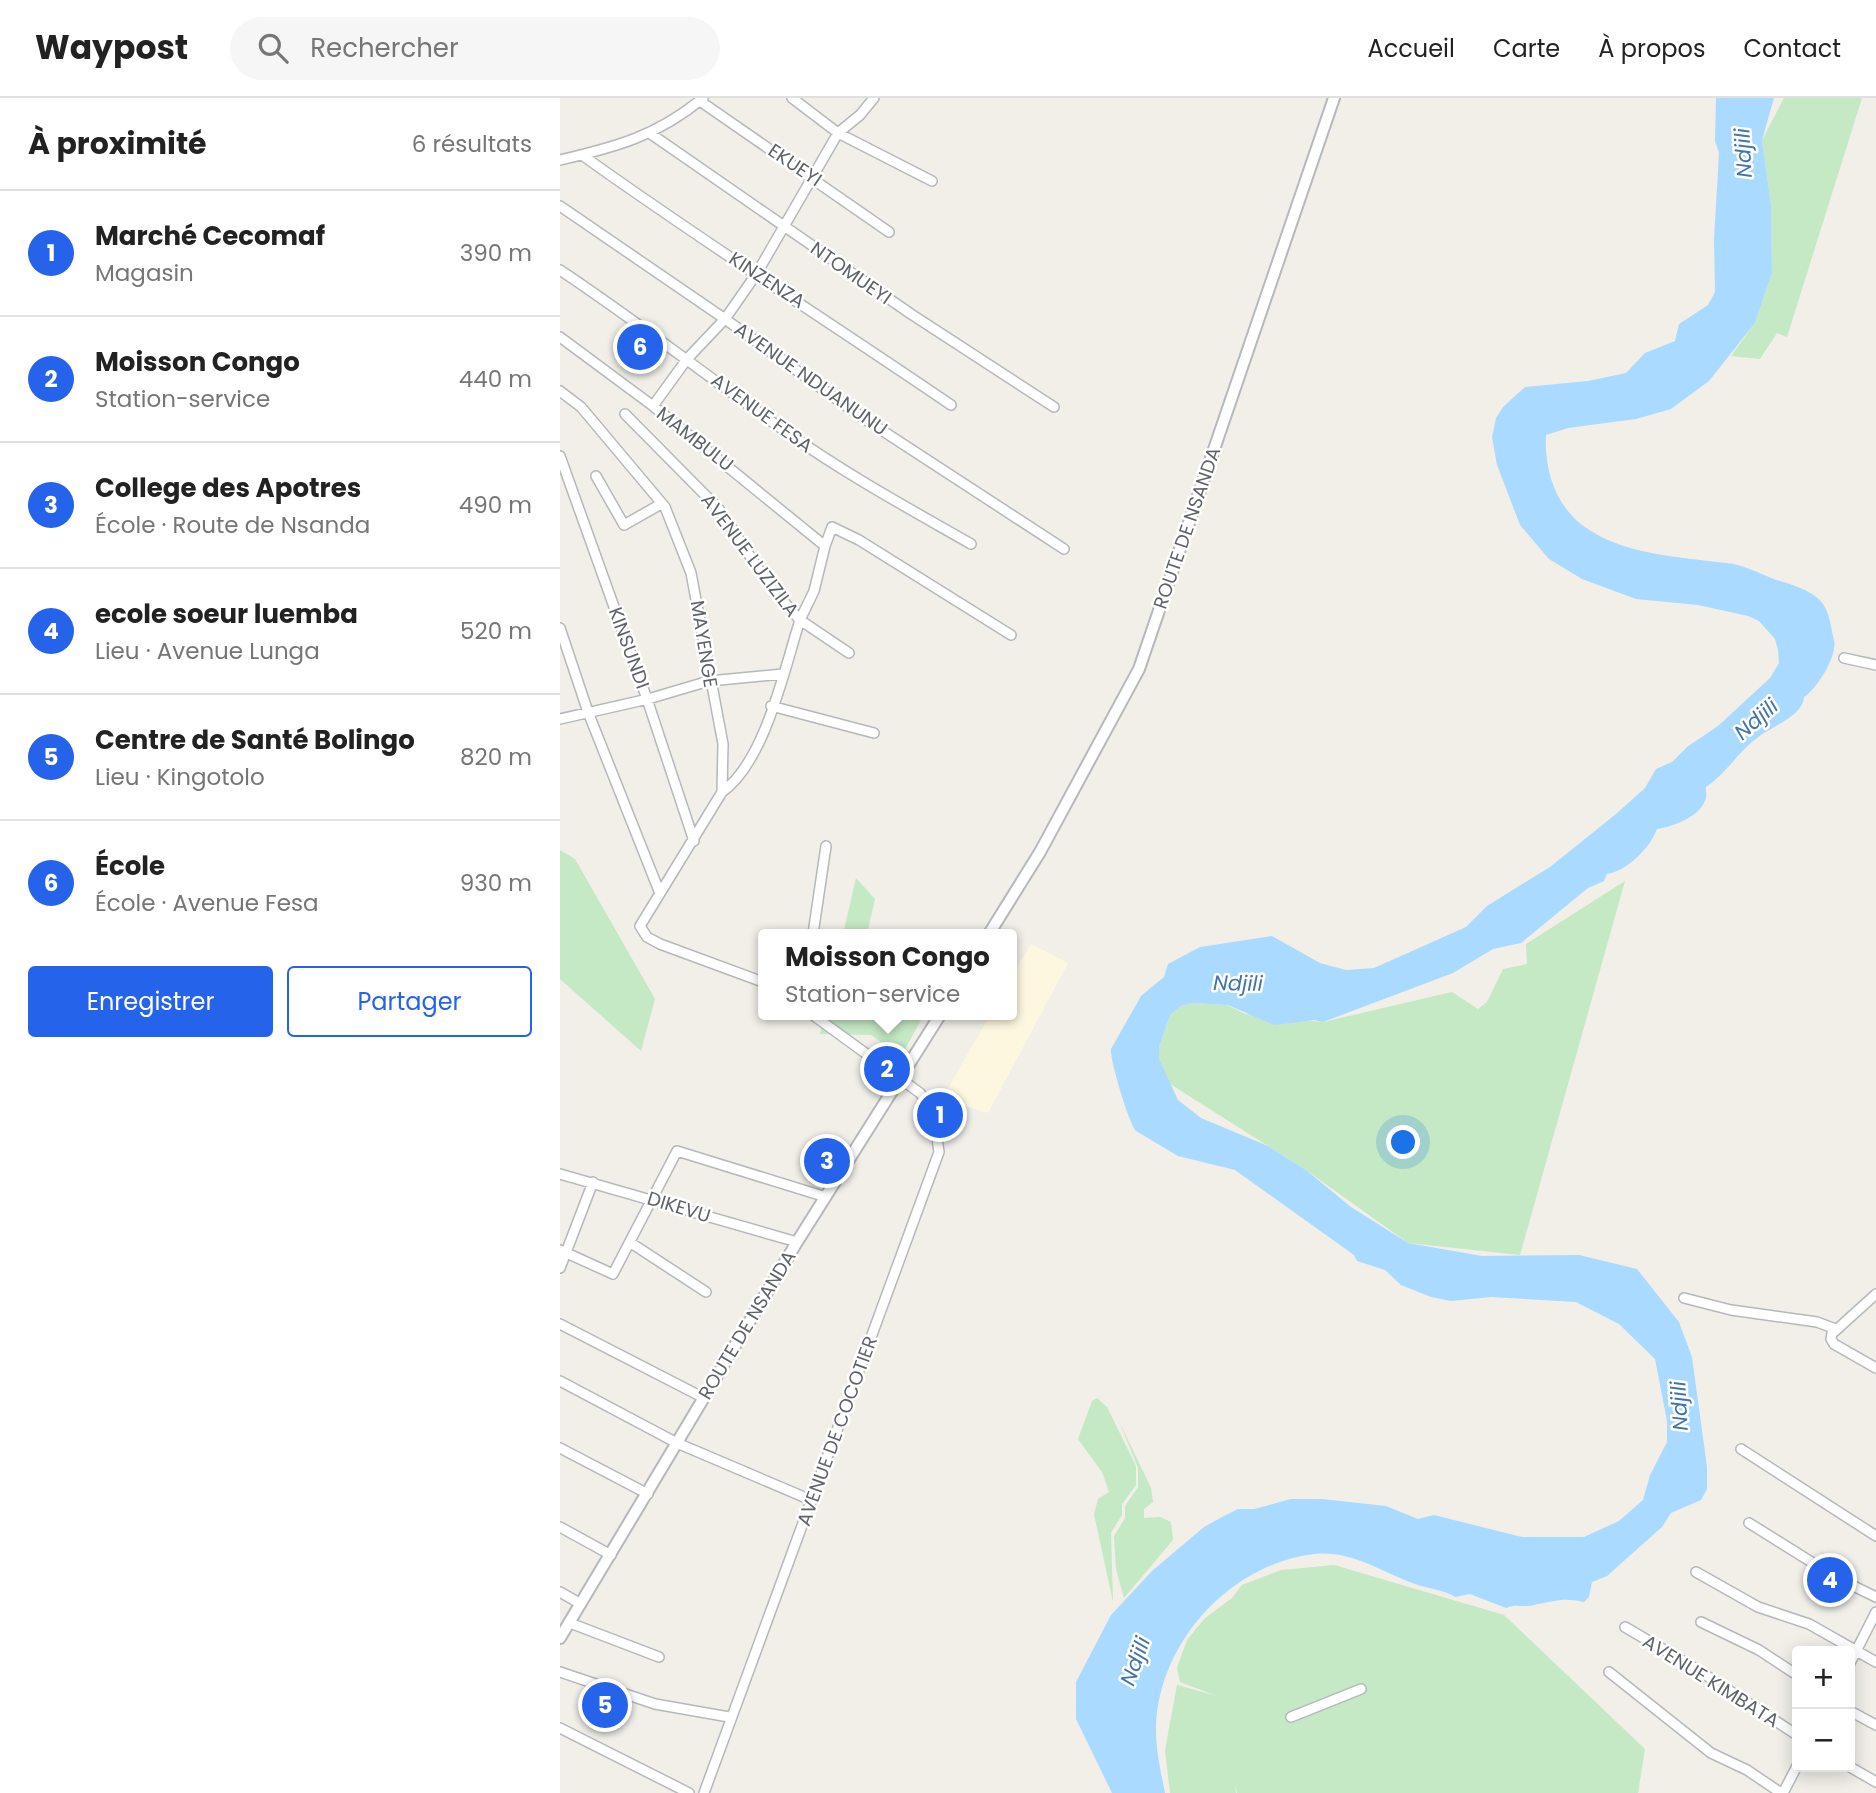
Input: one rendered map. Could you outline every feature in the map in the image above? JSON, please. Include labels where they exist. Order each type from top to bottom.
[{"type":"street","points":[[792,98],[838,133],[932,181]]},
{"type":"street","points":[[653,405],[687,359],[725,318],[757,272],[786,227],[838,133],[860,115],[874,98]]},
{"type":"street","name":"ROUTE DE NSANDA","points":[[992,929],[1040,852],[1139,669],[1334,98]]},
{"type":"street","points":[[560,160],[651,134],[701,99]]},
{"type":"street","name":"EKUEYI","points":[[701,99],[889,232]]},
{"type":"street","name":"NTOMUEYI","points":[[651,134],[911,314],[1055,407]]},
{"type":"street","name":"KINZENZA","points":[[582,155],[667,216],[757,272],[951,405]]},
{"type":"street","name":"AVENUE NDUANUNU","points":[[560,206],[725,318],[863,418],[1064,550]]},
{"type":"street","name":"AVENUE FESA","points":[[560,270],[844,470],[971,544]]},
{"type":"street","name":"MAMBULU","points":[[560,337],[653,405],[825,545]]},
{"type":"street","name":"MAYENGE","points":[[560,391],[581,407],[661,504],[691,573],[704,634],[709,681],[723,744],[722,792],[694,841],[642,919],[643,932],[660,944],[758,980]]},
{"type":"street","name":"AVENUE LUZIZILA","points":[[625,414],[719,509],[769,585],[800,620],[750,762],[740,777],[722,792]]},
{"type":"street","name":"KINSUNDI","points":[[560,456],[648,699],[694,841]]},
{"type":"street","points":[[596,476],[624,525],[661,504]]},
{"type":"street","points":[[849,653],[800,620],[814,591],[832,527],[1011,635]]},
{"type":"street","points":[[560,628],[588,712],[659,891]]},
{"type":"street","points":[[1844,659],[1876,665]]},
{"type":"street","points":[[560,719],[648,699],[709,681],[783,674]]},
{"type":"street","points":[[771,706],[874,733]]},
{"type":"street","points":[[814,929],[826,846]]},
{"type":"street","name":"AVENUE DE COCOTIER","points":[[704,1793],[729,1717],[939,1152],[933,1110],[920,1093],[820,1020]]},
{"type":"street","name":"ROUTE DE NSANDA","points":[[560,1638],[797,1242],[937,1020]]},
{"type":"street","points":[[563,1252],[613,1274],[631,1244],[677,1151],[826,1197]]},
{"type":"street","name":"DIKEVU","points":[[560,1174],[797,1242]]},
{"type":"street","points":[[560,1268],[563,1252],[593,1182]]},
{"type":"street","points":[[631,1244],[706,1292]]},
{"type":"street","points":[[1876,1294],[1834,1332],[1831,1339],[1834,1344],[1876,1368]]},
{"type":"street","points":[[1684,1298],[1731,1310],[1817,1322],[1834,1332]]},
{"type":"street","points":[[560,1324],[704,1398]]},
{"type":"street","points":[[560,1381],[677,1443],[811,1500]]},
{"type":"street","points":[[560,1448],[648,1494]]},
{"type":"street","points":[[1741,1449],[1876,1536]]},
{"type":"street","points":[[1749,1523],[1837,1578],[1876,1597]]},
{"type":"street","points":[[560,1527],[611,1555]]},
{"type":"street","points":[[1696,1572],[1758,1606],[1809,1624],[1845,1646]]},
{"type":"street","points":[[560,1592],[581,1604]]},
{"type":"street","points":[[1876,1612],[1855,1652],[1876,1662]]},
{"type":"street","points":[[1701,1622],[1759,1650],[1792,1672]]},
{"type":"street","points":[[570,1623],[659,1657]]},
{"type":"street","name":"AVENUE KIMBATA","points":[[1625,1627],[1698,1670],[1792,1732]]},
{"type":"street","points":[[560,1672],[655,1704],[729,1717]]},
{"type":"street","points":[[1609,1672],[1711,1753],[1747,1770],[1782,1793],[1794,1772]]},
{"type":"street","points":[[1291,1717],[1361,1689]]},
{"type":"street","points":[[1855,1714],[1876,1725]]},
{"type":"street","points":[[560,1728],[677,1791],[689,1793]]},
{"type":"street","points":[[1855,1770],[1876,1782]]},
{"type":"shaded area","points":[[1031,944],[1068,963],[988,1113],[942,1099],[987,1020],[1017,1020],[1017,968]]},
{"type":"green space","points":[[1784,98],[1862,98],[1787,337],[1777,333],[1760,359],[1731,356],[1755,323],[1772,273],[1771,205],[1762,140]]},
{"type":"green space","points":[[560,850],[575,859],[655,999],[641,1051],[560,979]]},
{"type":"green space","points":[[856,878],[875,899],[868,929],[844,929]]},
{"type":"green space","points":[[1625,881],[1520,1255],[1408,1243],[1306,1170],[1167,1082],[1159,1059],[1159,1047],[1170,1015],[1181,1006],[1192,1003],[1227,1005],[1245,1014],[1323,1022],[1452,992],[1478,1009],[1487,1002],[1503,969],[1527,964],[1526,944]]},
{"type":"green space","points":[[823,1020],[921,1020],[901,1056],[871,1035],[820,1034]]},
{"type":"green space","points":[[1097,1398],[1107,1407],[1136,1466],[1136,1485],[1122,1504],[1122,1515],[1111,1533],[1113,1602],[1094,1514],[1098,1499],[1109,1492],[1102,1472],[1078,1439],[1092,1401]]},
{"type":"green space","points":[[1119,1421],[1151,1488],[1153,1502],[1144,1509],[1144,1518],[1160,1517],[1171,1522],[1173,1540],[1124,1598],[1116,1569],[1114,1536],[1125,1518],[1125,1506],[1138,1487],[1138,1468]]},
{"type":"green space","points":[[1334,1565],[1504,1615],[1645,1749],[1638,1793],[1237,1793],[1235,1784],[1236,1793],[1170,1793],[1165,1750],[1177,1685],[1217,1696],[1180,1682],[1177,1668],[1187,1640],[1204,1619],[1232,1598],[1242,1585],[1281,1570]]},
{"type":"water","name":"Ndjili","points":[[1716,98],[1774,98],[1762,140],[1771,205],[1772,273],[1755,323],[1709,381],[1671,409],[1636,419],[1568,428],[1546,435],[1549,473],[1558,496],[1573,516],[1582,525],[1615,543],[1651,553],[1738,565],[1814,595],[1829,617],[1834,640],[1833,654],[1825,671],[1793,715],[1753,741],[1706,787],[1704,804],[1699,810],[1678,823],[1657,829],[1637,858],[1607,874],[1604,881],[1588,888],[1521,943],[1493,949],[1453,973],[1323,1022],[1314,1020],[1274,1025],[1228,1005],[1192,1003],[1181,1006],[1170,1015],[1159,1047],[1159,1059],[1178,1100],[1201,1118],[1268,1146],[1306,1170],[1351,1207],[1408,1243],[1482,1256],[1579,1255],[1637,1269],[1679,1322],[1692,1357],[1707,1467],[1707,1489],[1701,1500],[1671,1513],[1662,1527],[1607,1576],[1592,1582],[1589,1597],[1584,1602],[1559,1600],[1506,1608],[1470,1594],[1455,1597],[1341,1555],[1314,1554],[1283,1561],[1254,1574],[1227,1591],[1204,1613],[1184,1639],[1169,1668],[1160,1698],[1156,1730],[1165,1793],[1112,1793],[1076,1719],[1076,1682],[1111,1615],[1152,1571],[1204,1527],[1238,1509],[1254,1509],[1291,1499],[1322,1499],[1386,1506],[1418,1519],[1434,1515],[1522,1537],[1584,1537],[1619,1521],[1643,1500],[1650,1475],[1667,1442],[1667,1421],[1655,1359],[1619,1324],[1576,1302],[1491,1297],[1451,1301],[1431,1297],[1401,1285],[1385,1270],[1357,1261],[1354,1255],[1235,1170],[1178,1156],[1136,1131],[1120,1091],[1111,1049],[1141,996],[1164,977],[1168,964],[1200,947],[1272,936],[1320,963],[1346,970],[1374,968],[1466,927],[1487,906],[1550,867],[1616,814],[1645,788],[1656,769],[1672,762],[1687,747],[1718,726],[1770,678],[1779,663],[1778,650],[1775,639],[1759,621],[1698,605],[1636,599],[1582,579],[1549,559],[1520,525],[1497,465],[1492,437],[1496,418],[1503,407],[1525,387],[1588,381],[1626,373],[1645,353],[1675,341],[1679,324],[1708,305],[1715,292],[1714,239],[1719,153],[1715,141]]},
{"type":"place","name":"École","points":[[640,347]]},
{"type":"place","name":"Moisson Congo","points":[[887,1069]]},
{"type":"place","name":"Marché Cecomaf","points":[[940,1115]]},
{"type":"place","name":"College des Apotres","points":[[827,1161]]},
{"type":"place","name":"ecole soeur luemba","points":[[1830,1580]]},
{"type":"place","name":"Centre de Santé Bolingo","points":[[605,1705]]}]
